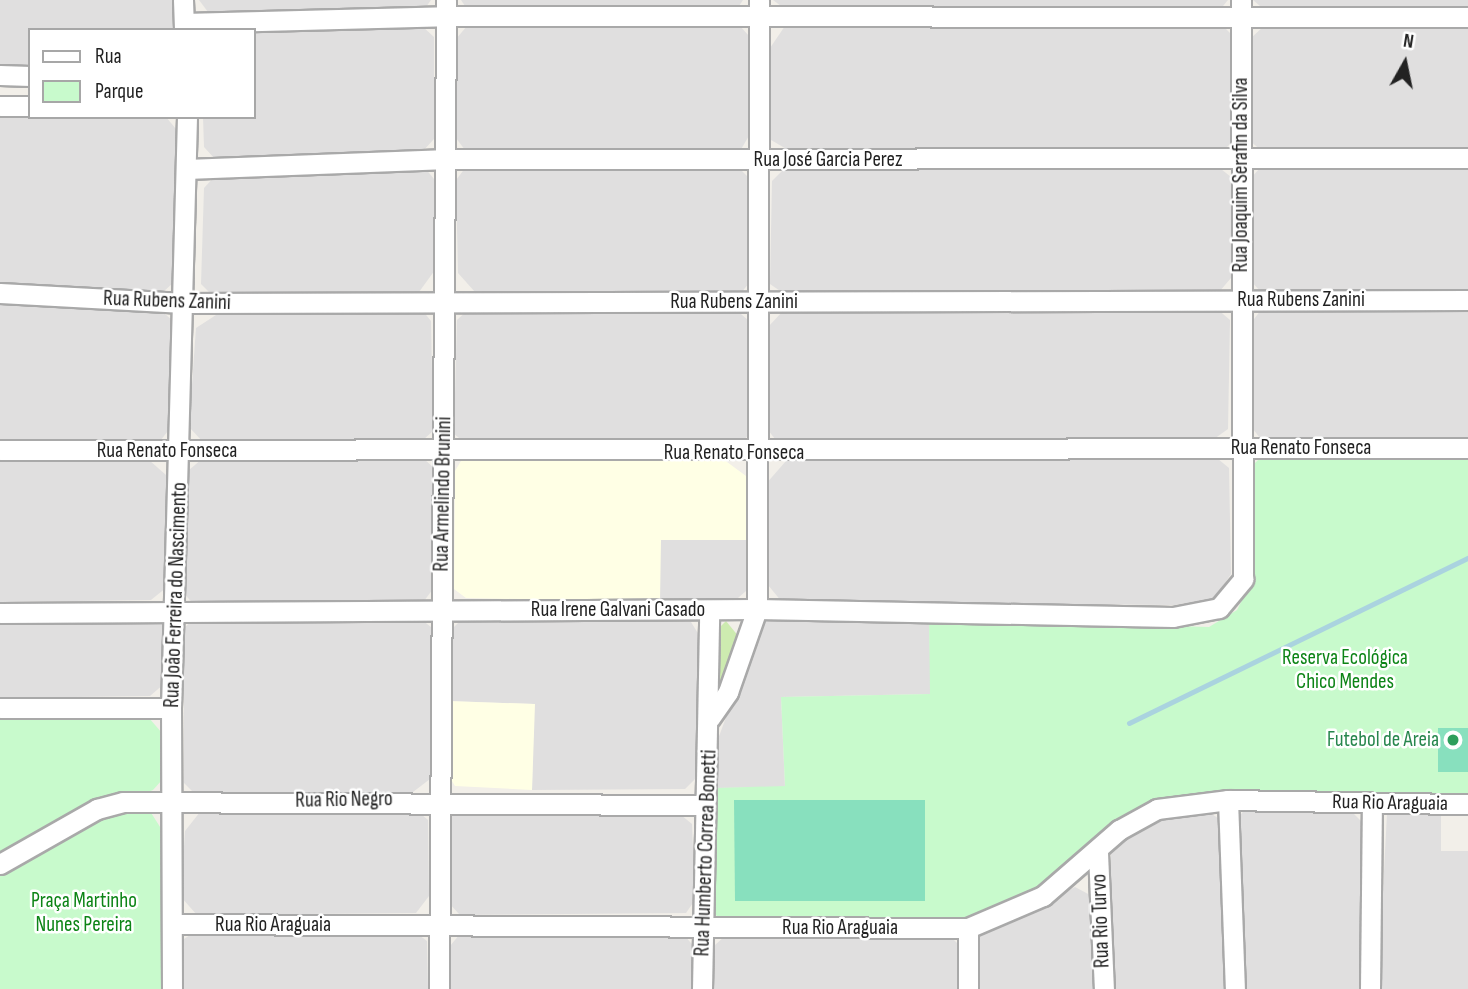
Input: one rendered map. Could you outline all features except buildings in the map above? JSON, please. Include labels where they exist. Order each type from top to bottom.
[{"type":"street","points":[[183,0],[184,26],[445,8],[1241,8],[1468,17]]},
{"type":"street","name":"Rua Armelindo Brunini","points":[[439,989],[443,453],[447,300],[445,8]]},
{"type":"street","name":"Rua Humberto Correa Bonetti","points":[[710,718],[728,692],[757,609],[762,160],[760,8]]},
{"type":"street","name":"Rua Joaquim Serafin da Silva","points":[[1232,599],[1243,579],[1239,447],[1241,8]]},
{"type":"street","points":[[0,75],[28,76]]},
{"type":"street","points":[[0,106],[28,106]]},
{"type":"street","name":"Rua João Ferreira do Nascimento","points":[[172,989],[174,802],[171,708],[177,614],[189,169],[187,119]]},
{"type":"street","name":"Rua José Garcia Perez","points":[[189,169],[445,159],[1468,159]]},
{"type":"street","name":"Rua Rubens Zanini","points":[[0,293],[184,303],[447,300],[1468,300]]},
{"type":"street","name":"Rua Renato Fonseca","points":[[0,450],[757,454],[1239,447],[1468,448]]},
{"type":"street","name":"Rua Irene Galvani Casado","points":[[0,613],[757,609],[1173,617],[1208,612],[1232,599]]},
{"type":"street","name":"Rua Humberto Correa Bonetti","points":[[702,989],[704,805],[710,718],[709,611]]},
{"type":"street","points":[[0,708],[171,708]]},
{"type":"street","name":"Rua Rio Negro","points":[[0,864],[97,809],[174,802],[439,799],[704,805]]},
{"type":"street","points":[[1228,800],[1235,989]]},
{"type":"street","name":"Rua Rio Araguaia","points":[[174,924],[703,929],[968,928],[1043,896],[1098,853],[1137,817],[1228,800],[1468,804]]},
{"type":"street","points":[[1370,989],[1372,803]]},
{"type":"street","name":"Rua Rio Turvo","points":[[1098,853],[1104,989]]},
{"type":"street","points":[[968,928],[968,989]]},
{"type":"shaded area","points":[[0,0],[172,0],[173,28],[28,28],[28,67],[0,67]]},
{"type":"shaded area","points":[[199,0],[431,0],[426,7],[208,12]]},
{"type":"shaded area","points":[[461,0],[743,0],[739,6],[465,6]]},
{"type":"shaded area","points":[[773,0],[1228,0],[1223,6],[781,6]]},
{"type":"shaded area","points":[[1253,0],[1468,0],[1468,7],[1260,6]]},
{"type":"shaded area","points":[[422,26],[434,37],[434,139],[423,151],[215,159],[204,147],[203,119],[256,119],[256,31]]},
{"type":"shaded area","points":[[467,26],[740,26],[749,36],[750,134],[740,151],[465,150],[456,138],[456,39]]},
{"type":"shaded area","points":[[785,26],[1223,26],[1231,34],[1231,143],[1223,151],[790,151],[771,140],[770,48]]},
{"type":"shaded area","points":[[1264,26],[1468,27],[1468,150],[1262,151],[1250,141],[1250,39]]},
{"type":"shaded area","points":[[0,112],[28,113],[28,119],[168,119],[176,129],[174,282],[162,293],[0,285]]},
{"type":"shaded area","points":[[466,167],[739,168],[750,179],[749,283],[741,293],[475,292],[458,273],[456,180]]},
{"type":"shaded area","points":[[1468,167],[1468,291],[1261,292],[1249,279],[1250,179],[1260,168]]},
{"type":"shaded area","points":[[425,168],[434,179],[435,270],[419,292],[211,294],[201,284],[204,188],[215,176]]},
{"type":"shaded area","points":[[784,169],[1221,169],[1231,177],[1231,278],[1219,292],[783,293],[770,284],[772,181]]},
{"type":"shaded area","points":[[0,301],[158,308],[172,320],[171,427],[157,445],[0,444]]},
{"type":"shaded area","points":[[471,307],[735,309],[748,320],[750,433],[738,447],[467,444],[454,434],[457,320]]},
{"type":"shaded area","points":[[1216,308],[1230,320],[1228,429],[1214,439],[779,444],[768,430],[768,327],[783,311]]},
{"type":"shaded area","points":[[1468,309],[1468,439],[1260,438],[1249,424],[1251,323],[1261,310]]},
{"type":"shaded area","points":[[422,310],[431,321],[433,431],[423,440],[203,442],[189,427],[196,328],[216,315]]},
{"type":"shaded area","points":[[1212,454],[1229,468],[1231,574],[1215,598],[1175,605],[782,602],[768,585],[765,485],[786,461]]},
{"type":"shaded area","points":[[423,458],[435,469],[433,589],[424,601],[193,604],[184,593],[189,470],[202,459]]},
{"type":"shaded area","points":[[0,459],[149,460],[166,475],[167,587],[151,600],[0,602]]},
{"type":"shaded area","points":[[723,459],[746,476],[746,540],[661,540],[660,602],[466,598],[454,589],[455,471],[461,461]]},
{"type":"shaded area","points":[[660,540],[746,540],[746,591],[731,604],[660,602]]},
{"type":"shaded area","points":[[418,617],[431,627],[430,779],[413,792],[193,792],[184,783],[184,628],[195,618]]},
{"type":"shaded area","points":[[769,617],[929,619],[931,694],[781,697],[785,787],[716,788],[718,739],[758,631]]},
{"type":"shaded area","points":[[156,618],[166,627],[165,683],[150,696],[0,698],[0,619]]},
{"type":"shaded area","points":[[463,618],[691,622],[699,635],[697,777],[685,789],[532,790],[534,704],[448,701],[450,631]]},
{"type":"shaded area","points":[[448,701],[535,704],[532,790],[455,786],[447,773]]},
{"type":"shaded area","points":[[459,806],[681,815],[692,824],[695,900],[686,913],[460,915],[447,901],[446,820]]},
{"type":"shaded area","points":[[204,807],[415,809],[428,820],[429,896],[416,913],[197,915],[181,897],[185,831]]},
{"type":"shaded area","points":[[1247,807],[1351,811],[1363,823],[1361,989],[1244,989],[1237,819]]},
{"type":"shaded area","points":[[1204,809],[1218,818],[1225,989],[1111,989],[1111,847],[1157,818]]},
{"type":"shaded area","points":[[1387,813],[1441,813],[1441,851],[1468,851],[1468,989],[1378,989]]},
{"type":"shaded area","points":[[1075,887],[1092,896],[1095,989],[975,989],[980,935]]},
{"type":"shaded area","points":[[415,932],[427,941],[428,989],[182,989],[181,941],[193,933]]},
{"type":"shaded area","points":[[460,934],[685,936],[696,949],[695,989],[447,989],[450,946]]},
{"type":"shaded area","points":[[725,936],[950,936],[958,944],[957,989],[713,989],[715,945]]},
{"type":"green space","name":"Reserva Ecológica Chico Mendes","points":[[1262,456],[1468,456],[1468,794],[1278,793],[1155,804],[1040,890],[969,920],[721,920],[715,914],[716,788],[785,786],[781,697],[930,694],[929,619],[1209,627],[1237,610],[1246,592],[1251,467]]},
{"type":"green space","points":[[726,621],[739,637],[723,690],[713,692],[717,630]]},
{"type":"green space","points":[[0,716],[149,718],[162,733],[162,780],[153,790],[0,852]]},
{"type":"green space","name":"Futebol de Areia","points":[[1438,728],[1468,728],[1468,772],[1438,772]]},
{"type":"green space","points":[[734,800],[925,800],[925,901],[735,901]]},
{"type":"green space","name":"Praça Martinho Nunes Pereira","points":[[148,808],[162,830],[161,989],[0,989],[0,871],[103,816]]},
{"type":"waterway","points":[[1129,723],[1468,558]]},
{"type":"place","name":"Futebol de Areia","points":[[1453,740]]}]
